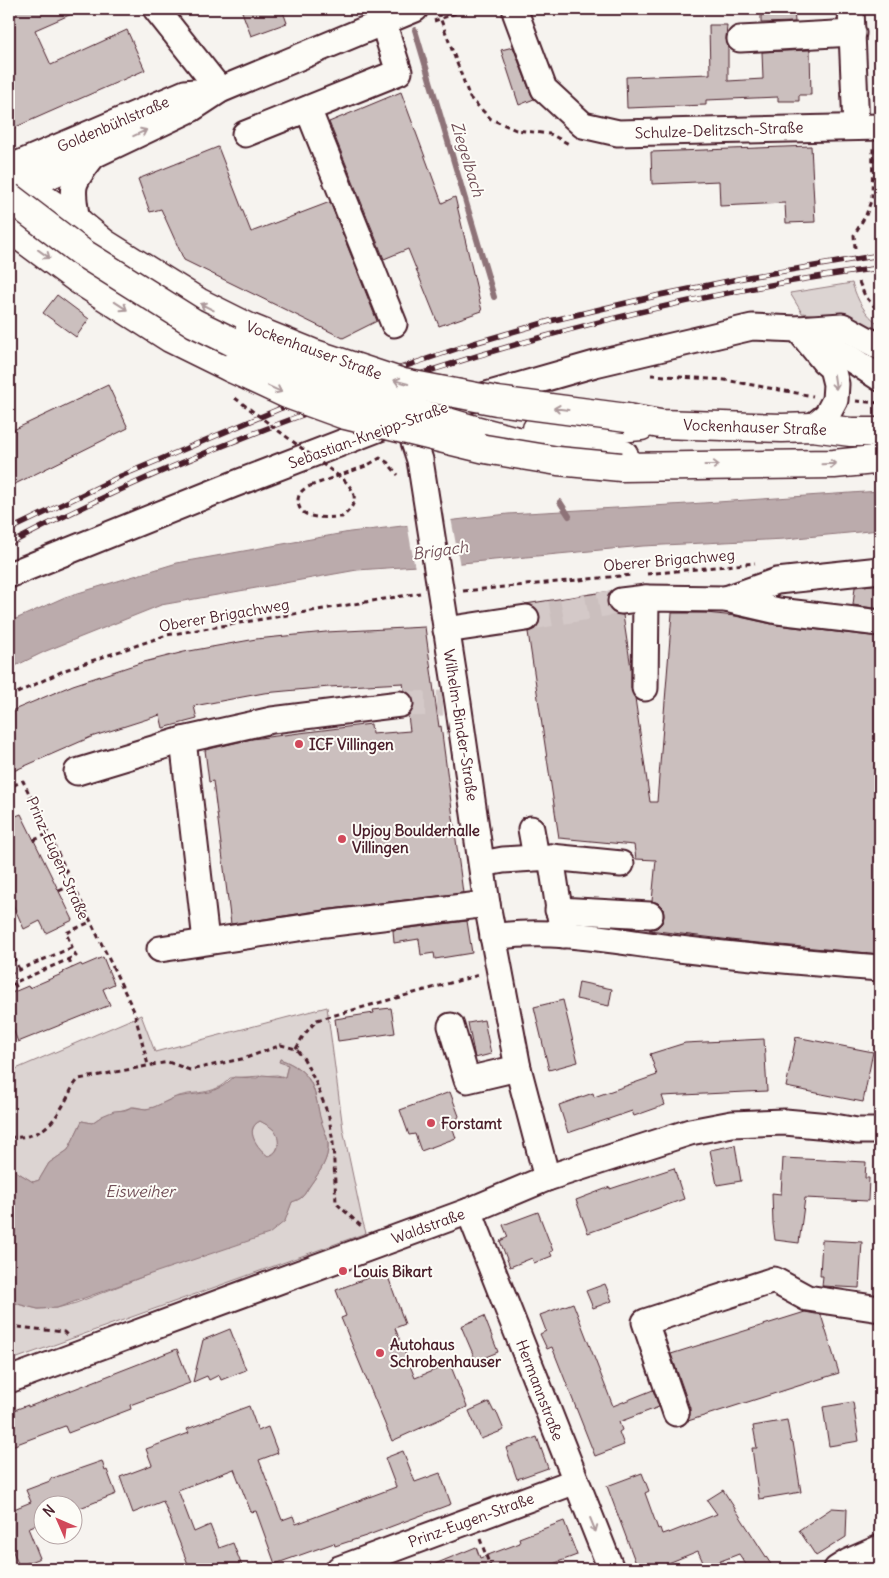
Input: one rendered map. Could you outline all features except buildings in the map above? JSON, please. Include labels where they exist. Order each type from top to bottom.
[{"type":"main road","name":"Vockenhauser Straße","points":[[13,180],[76,221],[105,244],[198,302],[250,328],[312,353],[403,383],[497,401],[624,442],[664,465],[834,464],[878,460]]},
{"type":"main road","name":"Vockenhauser Straße","points":[[13,180],[80,252],[194,324],[291,369],[363,396],[470,429],[517,441],[624,442]]},
{"type":"main road","name":"Vockenhauser Straße","points":[[9,228],[79,280],[170,338],[230,380],[287,394],[345,415],[485,449],[558,460],[624,442],[660,424],[782,428],[812,426],[851,432],[880,432]]},
{"type":"street","points":[[156,9],[220,90]]},
{"type":"street","name":"Goldenbühlstraße","points":[[13,180],[50,176],[192,109],[220,90],[415,9]]},
{"type":"street","name":"Schulze-Delitzsch-Straße","points":[[516,14],[544,89],[583,125],[618,133],[856,127],[877,138]]},
{"type":"street","points":[[740,39],[852,21],[856,127]]},
{"type":"street","points":[[245,134],[400,72],[383,22]]},
{"type":"street","name":"Goldenbühlstraße","points":[[13,180],[186,93],[220,90]]},
{"type":"street","points":[[308,109],[394,324]]},
{"type":"street","points":[[76,221],[72,191],[76,177],[96,153]]},
{"type":"street","name":"Sebastian-Kneipp-Straße","points":[[9,575],[232,485],[406,418],[595,364],[752,326],[798,329],[842,326],[880,347]]},
{"type":"street","points":[[798,329],[832,368],[836,384],[835,400],[827,415],[812,426]]},
{"type":"street","name":"Sebastian-Kneipp-Straße","points":[[798,329],[851,358],[880,378]]},
{"type":"street","name":"Wilhelm-Binder-Straße","points":[[406,418],[420,460],[426,495],[446,630],[450,703],[482,864],[493,937],[518,1068],[547,1178]]},
{"type":"street","points":[[726,599],[777,581],[880,570]]},
{"type":"street","points":[[645,688],[646,598]]},
{"type":"street","points":[[621,601],[646,598],[726,599],[778,611],[880,623]]},
{"type":"street","points":[[446,630],[526,618]]},
{"type":"street","points":[[77,772],[183,740],[272,720],[400,704]]},
{"type":"street","points":[[183,740],[206,941]]},
{"type":"street","points":[[531,829],[544,857],[563,935]]},
{"type":"street","points":[[482,864],[503,860],[544,857],[621,864]]},
{"type":"street","points":[[160,949],[206,941],[487,904]]},
{"type":"street","points":[[558,910],[650,915]]},
{"type":"street","points":[[493,937],[507,935],[563,935],[748,957],[880,968]]},
{"type":"street","points":[[451,1026],[467,1080],[518,1068]]},
{"type":"street","name":"Waldstraße","points":[[9,1380],[469,1211],[547,1178],[690,1132],[732,1124],[785,1122],[868,1131],[880,1142]]},
{"type":"street","name":"Hermannstraße","points":[[469,1211],[611,1569]]},
{"type":"street","points":[[676,1413],[645,1322],[774,1280],[807,1298],[880,1309]]},
{"type":"street","name":"Prinz-Eugen-Straße","points":[[339,1569],[576,1481]]},
{"type":"street","points":[[837,1569],[880,1548]]},
{"type":"path","points":[[467,9],[441,19],[470,98],[491,119],[516,130]]},
{"type":"path","points":[[855,248],[854,235],[866,215],[872,198],[877,138]]},
{"type":"path","points":[[859,282],[865,296],[880,313]]},
{"type":"path","points":[[644,375],[725,380],[835,400],[880,403]]},
{"type":"path","points":[[230,380],[344,480],[352,488],[354,506],[342,517],[312,517],[305,514],[300,510],[298,504],[298,496],[302,490],[310,486],[366,466],[380,458],[398,472],[401,481]]},
{"type":"path","name":"Oberer Brigachweg","points":[[9,697],[65,670],[167,635],[440,590],[756,563]]},
{"type":"path","name":"Prinz-Eugen-Straße","points":[[9,779],[12,786],[22,781],[90,922],[66,932],[76,956],[69,959]]},
{"type":"path","points":[[34,840],[48,834]]},
{"type":"path","points":[[59,891],[72,885]]},
{"type":"path","points":[[90,922],[134,1011],[148,1065]]},
{"type":"path","points":[[9,974],[73,947]]},
{"type":"path","points":[[9,949],[19,969]]},
{"type":"path","points":[[9,985],[69,959],[72,968]]},
{"type":"path","points":[[296,1049],[303,1036],[317,1020],[500,970]]},
{"type":"path","points":[[14,983],[18,990]]},
{"type":"path","points":[[9,1137],[20,1138],[46,1129],[60,1110],[72,1086],[79,1079],[168,1062],[190,1070],[246,1058],[281,1045],[296,1049],[304,1058],[316,1083],[329,1117],[333,1143],[336,1203],[362,1227]]},
{"type":"path","points":[[9,1326],[64,1332],[70,1340]]},
{"type":"path","points":[[472,1520],[491,1569]]},
{"type":"shaded area","points":[[852,283],[862,307],[880,325],[880,340],[827,316],[802,313],[790,293]]},
{"type":"shaded area","points":[[327,1007],[343,1129],[366,1233],[9,1361],[9,1302],[38,1309],[57,1308],[76,1303],[142,1277],[288,1212],[292,1202],[303,1195],[321,1169],[326,1159],[328,1141],[321,1122],[314,1089],[306,1075],[300,1069],[280,1059],[288,1065],[285,1077],[277,1075],[230,1078],[210,1091],[182,1095],[152,1108],[131,1107],[99,1118],[92,1123],[82,1121],[68,1150],[49,1163],[39,1180],[33,1182],[9,1167],[9,1072],[141,1015],[155,1052]]},
{"type":"shaded area","points":[[260,1121],[272,1129],[278,1137],[277,1149],[268,1156],[260,1149],[252,1134],[255,1125]]},
{"type":"water","name":"Brigach","points":[[880,491],[880,530],[785,539],[643,546],[462,563],[357,570],[161,605],[46,651],[9,669],[9,622],[65,597],[177,563],[350,532],[508,514]]},
{"type":"water","name":"Eisweiher","points":[[280,1059],[291,1064],[299,1069],[310,1081],[328,1143],[327,1155],[323,1165],[303,1196],[292,1202],[285,1221],[269,1234],[57,1308],[38,1309],[9,1302],[9,1167],[33,1182],[39,1180],[49,1163],[68,1150],[82,1121],[92,1123],[114,1111],[132,1107],[146,1109],[176,1097],[210,1092],[223,1086],[234,1077],[257,1078],[262,1075],[285,1077],[288,1065],[279,1062]],"holes":[[[260,1121],[274,1130],[278,1138],[277,1149],[272,1155],[268,1156],[260,1149],[252,1134],[255,1125]]]},
{"type":"pier","points":[[451,518],[460,566],[415,569],[407,523]]},
{"type":"waterway","name":"Ziegelbach","points":[[415,30],[494,297]]},
{"type":"waterway","name":"Ziegelbach","points":[[560,502],[569,516]]},
{"type":"tunnel","points":[[526,618],[621,601]]},
{"type":"tunnel","points":[[400,704],[443,703]]},
{"type":"railway","points":[[9,530],[121,476],[279,409],[471,344],[550,321],[660,295],[748,277],[880,255]]},
{"type":"railway","points":[[9,544],[138,482],[226,444],[316,410],[424,373],[552,334],[682,302],[748,289],[880,268]]},
{"type":"place","name":"ICF Villingen","points":[[299,744]]},
{"type":"place","name":"Upjoy Boulderhalle Villingen","points":[[342,839]]},
{"type":"place","name":"Forstamt","points":[[431,1123]]},
{"type":"place","name":"Louis Bikart","points":[[343,1271]]},
{"type":"place","name":"Autohaus Schrobenhauser","points":[[380,1353]]}]
